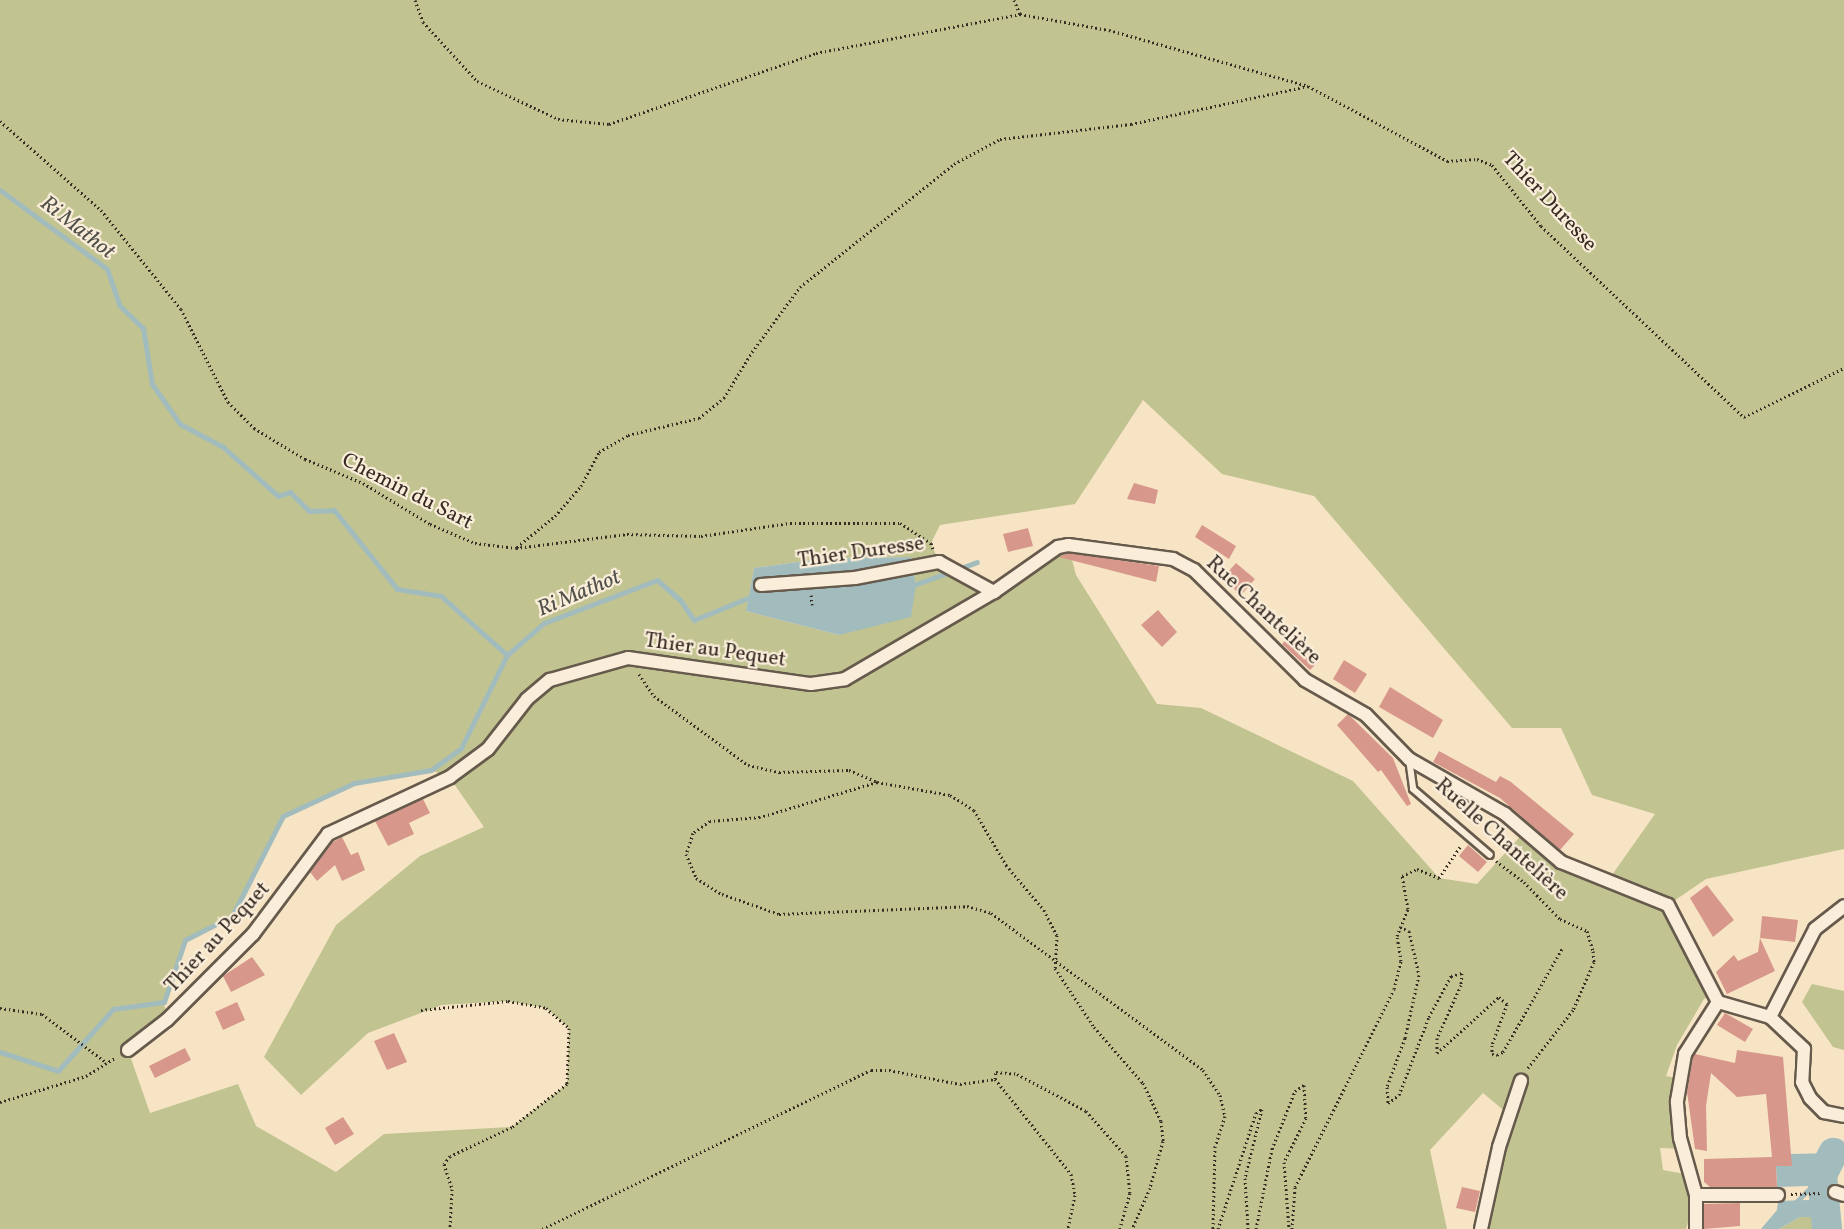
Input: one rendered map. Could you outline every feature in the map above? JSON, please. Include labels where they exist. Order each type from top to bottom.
[{"type":"street","name":"Rue Chantelière","points":[[994,592],[1058,547],[1082,546],[1173,559],[1194,570],[1305,680],[1366,715],[1409,759],[1505,814],[1561,862],[1668,905],[1718,1002]]},
{"type":"street","name":"Thier Duresse","points":[[761,585],[855,578],[939,562],[994,592]]},
{"type":"street","name":"Thier au Pequet","points":[[128,1050],[167,1020],[252,934],[328,834],[450,777],[488,749],[526,699],[550,680],[628,658],[811,684],[845,679],[994,592]]},
{"type":"street","points":[[1770,1017],[1815,929],[1844,906]]},
{"type":"street","points":[[1696,1229],[1696,1196],[1680,1138],[1678,1090],[1685,1054],[1718,1002],[1770,1017],[1804,1050],[1802,1082],[1810,1098],[1824,1112],[1844,1116]]},
{"type":"street","points":[[1481,1229],[1499,1147],[1521,1081]]},
{"type":"street","points":[[1696,1196],[1778,1195]]},
{"type":"lane","name":"Ruelle Chantelière","points":[[1409,759],[1413,789],[1490,855]]},
{"type":"path","points":[[416,0],[423,22],[477,81],[558,119],[609,124],[816,53],[1020,14],[1014,0]]},
{"type":"path","name":"Thier Duresse","points":[[1020,14],[1109,30],[1308,86],[1447,161],[1478,159],[1492,165],[1541,226],[1744,417],[1844,368]]},
{"type":"path","points":[[516,548],[555,516],[580,486],[599,452],[627,435],[699,418],[724,398],[752,352],[800,287],[954,164],[1000,139],[1131,124],[1308,86]]},
{"type":"path","name":"Chemin du Sart","points":[[0,121],[101,210],[181,309],[228,402],[254,428],[305,459],[363,483],[430,524],[475,543],[516,548],[627,534],[701,536],[790,523],[900,523],[931,543],[939,562]]},
{"type":"path","points":[[812,599],[812,605]]},
{"type":"path","points":[[628,658],[654,696],[748,765],[779,771],[849,771],[877,782],[950,795],[974,810],[1006,865],[1044,910],[1057,935],[1054,960],[1094,1027],[1143,1083],[1161,1121],[1163,1141],[1150,1188],[1132,1229]]},
{"type":"path","points":[[877,782],[760,817],[710,821],[693,833],[686,854],[696,878],[722,894],[779,914],[967,906],[991,913],[1203,1070],[1220,1095],[1225,1116],[1215,1146],[1213,1229]]},
{"type":"path","points":[[1291,1229],[1295,1187],[1394,989],[1401,961],[1397,936],[1408,909],[1402,876],[1417,869],[1438,878],[1466,836]]},
{"type":"path","name":"Ruelle Chantelière","points":[[1490,855],[1524,882],[1560,919],[1587,931],[1593,951],[1594,962],[1573,1010],[1521,1081]]},
{"type":"path","points":[[1400,927],[1410,931],[1419,975],[1405,1038],[1387,1087],[1388,1103],[1399,1095],[1429,1017],[1451,976],[1462,973],[1461,985],[1437,1038],[1437,1053],[1499,997],[1507,1004],[1492,1045],[1492,1054],[1497,1055],[1503,1052],[1563,947]]},
{"type":"path","points":[[421,1010],[508,1001],[546,1008],[569,1028],[567,1084],[512,1127],[450,1156],[444,1164],[452,1189],[450,1229]]},
{"type":"path","points":[[0,1008],[42,1014],[107,1063]]},
{"type":"path","points":[[0,1102],[86,1076],[128,1050]]},
{"type":"path","points":[[542,1229],[871,1070],[960,1084],[995,1079]]},
{"type":"path","points":[[1068,1229],[1075,1195],[1071,1174],[995,1079],[996,1072],[1017,1074],[1086,1111],[1126,1156],[1130,1193],[1120,1229]]},
{"type":"path","points":[[1256,1229],[1272,1149],[1295,1091],[1304,1085],[1306,1118],[1284,1162],[1291,1229]]},
{"type":"path","points":[[1218,1229],[1256,1113],[1262,1109],[1245,1178],[1248,1229]]},
{"type":"path","points":[[1778,1195],[1840,1193]]},
{"type":"green space","points":[[0,0],[1844,0],[1844,849],[1706,879],[1668,905],[1714,993],[1704,999],[1677,1045],[1666,1076],[1680,1079],[1683,1149],[1660,1148],[1663,1170],[1690,1175],[1696,1195],[1686,1229],[1481,1229],[1508,1114],[1483,1093],[1430,1150],[1447,1229],[0,1229]],"holes":[[[1143,400],[1222,474],[1314,496],[1512,728],[1561,728],[1592,795],[1655,814],[1607,882],[1561,862],[1525,831],[1477,884],[1439,878],[1353,781],[1201,708],[1157,704],[1076,575],[1068,545],[994,592],[939,562],[931,543],[940,525],[1075,504]],[[911,557],[916,585],[839,635],[746,611],[754,568],[818,559]],[[431,770],[450,778],[484,827],[420,856],[336,925],[264,1057],[301,1095],[368,1033],[442,1005],[508,1001],[546,1008],[569,1028],[567,1084],[512,1127],[384,1134],[336,1172],[256,1126],[238,1084],[150,1113],[128,1050],[167,1020],[164,1002],[185,940],[232,916],[283,816],[354,783]]]},
{"type":"green space","points":[[1812,984],[1844,991],[1844,1050],[1833,1047],[1802,1002]]},
{"type":"green space","points":[[1800,1217],[1815,1217],[1818,1229],[1779,1229]]},
{"type":"water","points":[[911,557],[916,585],[911,617],[839,635],[746,611],[754,568],[818,559]]},
{"type":"water","points":[[1833,1153],[1835,1185],[1777,1187],[1776,1166],[1791,1165],[1791,1154]]},
{"type":"water","points":[[1836,1199],[1838,1229],[1818,1229],[1815,1217],[1800,1217],[1779,1229],[1761,1229],[1777,1210],[1778,1201]]},
{"type":"building","points":[[1134,483],[1158,490],[1155,504],[1127,499]]},
{"type":"building","points":[[1202,525],[1236,546],[1229,559],[1195,537]]},
{"type":"building","points":[[1028,528],[1033,546],[1008,552],[1003,534]]},
{"type":"building","points":[[1068,553],[1159,566],[1156,582],[1059,557]]},
{"type":"building","points":[[1236,563],[1255,579],[1241,595],[1222,579]]},
{"type":"building","points":[[1158,610],[1177,632],[1162,647],[1141,625]]},
{"type":"building","points":[[1292,634],[1319,661],[1310,670],[1282,644]]},
{"type":"building","points":[[1344,660],[1367,674],[1355,693],[1333,679]]},
{"type":"building","points":[[1390,687],[1443,720],[1433,738],[1379,707]]},
{"type":"building","points":[[1348,714],[1393,758],[1411,804],[1407,806],[1381,770],[1378,772],[1337,725]]},
{"type":"building","points":[[1439,751],[1496,782],[1500,776],[1511,782],[1574,834],[1560,850],[1500,798],[1433,762]]},
{"type":"building","points":[[423,799],[430,813],[409,823],[414,834],[388,846],[375,821]]},
{"type":"building","points":[[342,837],[351,855],[358,852],[365,870],[342,881],[335,865],[317,881],[310,872],[333,842]]},
{"type":"building","points":[[1468,845],[1487,862],[1478,872],[1459,856]]},
{"type":"building","points":[[1707,885],[1734,920],[1713,937],[1690,898]]},
{"type":"building","points":[[1762,916],[1798,920],[1795,942],[1760,938]]},
{"type":"building","points":[[1760,938],[1775,971],[1727,994],[1716,972],[1734,955],[1738,961],[1758,952]]},
{"type":"building","points":[[252,957],[265,975],[231,992],[223,976]]},
{"type":"building","points":[[237,1002],[245,1020],[223,1030],[215,1012]]},
{"type":"building","points":[[1725,1013],[1753,1029],[1745,1042],[1717,1025]]},
{"type":"building","points":[[394,1033],[407,1062],[387,1070],[374,1041]]},
{"type":"building","points":[[185,1048],[191,1060],[155,1078],[149,1066]]},
{"type":"building","points":[[1737,1050],[1783,1057],[1792,1166],[1776,1166],[1777,1187],[1710,1187],[1704,1182],[1704,1159],[1772,1157],[1766,1094],[1737,1097],[1711,1073],[1706,1106],[1707,1151],[1695,1149],[1687,1092],[1693,1057],[1695,1054],[1735,1063]]},
{"type":"building","points":[[343,1117],[354,1134],[335,1145],[325,1128]]},
{"type":"building","points":[[1462,1187],[1480,1191],[1475,1212],[1456,1208]]},
{"type":"building","points":[[1740,1203],[1740,1226],[1704,1229],[1704,1204]]},
{"type":"waterway","name":"Ri Mathot","points":[[0,190],[107,269],[120,306],[143,328],[152,384],[180,424],[223,447],[278,496],[290,492],[309,511],[334,510],[397,589],[441,596],[507,655],[544,623],[657,580],[681,601],[694,620],[755,595]]},
{"type":"waterway","name":"Ri Mathot","points":[[911,586],[977,562]]},
{"type":"waterway","points":[[0,1052],[58,1071],[113,1009],[164,1002],[185,940],[232,916],[283,816],[354,783],[431,770],[461,748],[507,655]]},
{"type":"waterway","points":[[1827,1229],[1822,1175],[1833,1153]]},
{"type":"waterway","points":[[1794,1204],[1817,1181]]}]
